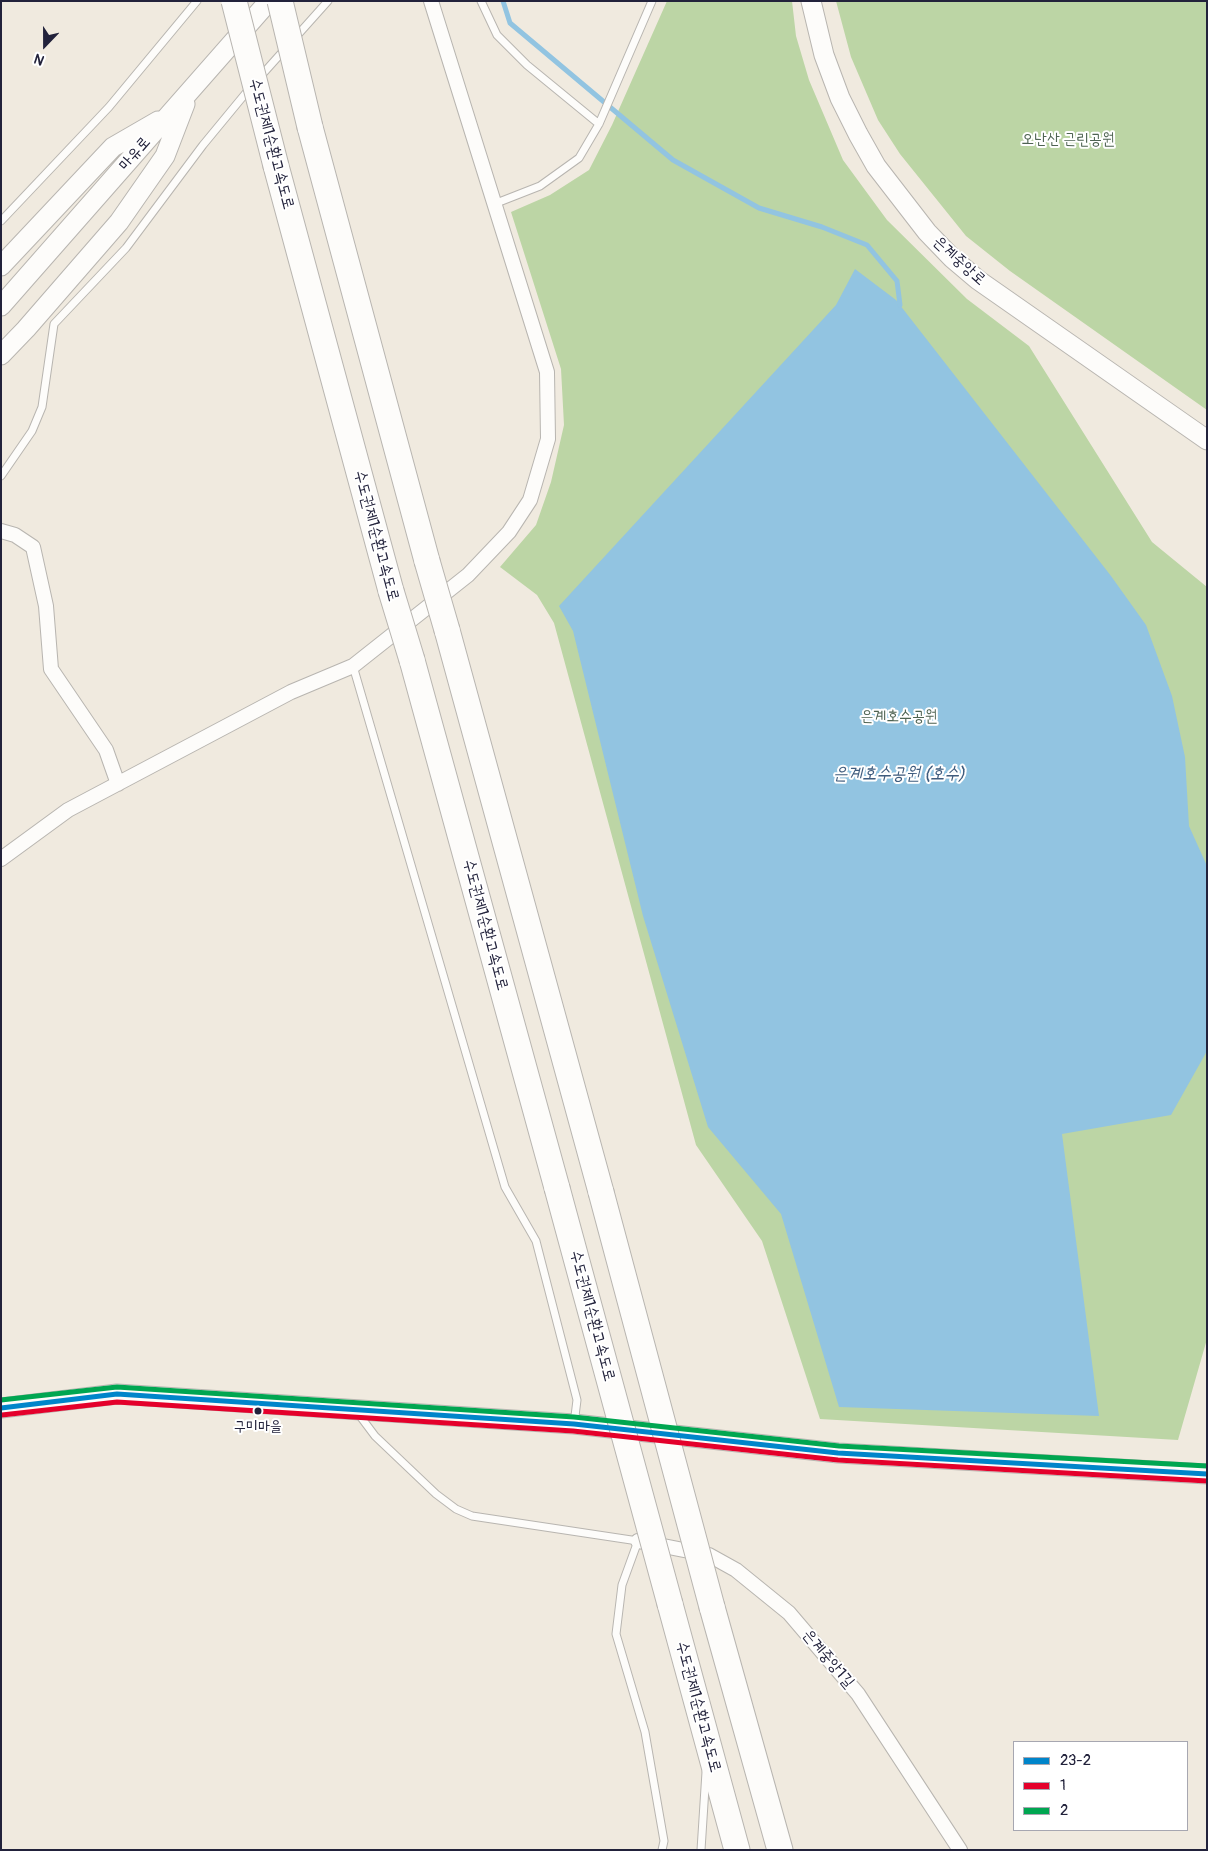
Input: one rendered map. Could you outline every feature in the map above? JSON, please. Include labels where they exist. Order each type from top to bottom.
[{"type":"highway","name":"수도권제1순환고속도로","points":[[234,1],[276,166],[390,591],[412,660],[737,1850]]},
{"type":"highway","points":[[280,1],[310,127],[427,561],[780,1850]]},
{"type":"street","name":"마유로","points":[[1,306],[269,1]]},
{"type":"street","points":[[1,859],[68,810],[292,692],[353,666],[468,575],[509,532],[530,500],[548,439],[547,372],[431,1]]},
{"type":"street","name":"은계중앙로","points":[[811,1],[824,55],[840,98],[858,134],[876,166],[927,232],[952,258],[978,280],[1207,440]]},
{"type":"street","points":[[1,355],[26,329],[124,215],[165,156],[189,93]]},
{"type":"street","points":[[1,266],[114,147],[172,112]]},
{"type":"street","points":[[1,531],[15,535],[33,547],[46,606],[51,669],[106,750],[118,784]]},
{"type":"street","points":[[1,1408],[117,1394],[574,1424],[838,1453],[1207,1474]]},
{"type":"street","name":"은계중앙1길","points":[[638,1541],[710,1556],[736,1570],[789,1613],[858,1694],[960,1850]]},
{"type":"lane","points":[[1,221],[109,108],[197,1]]},
{"type":"lane","points":[[1,476],[32,431],[42,407],[54,324],[126,248],[232,109],[328,1]]},
{"type":"lane","points":[[481,1],[497,35],[527,65],[600,121]]},
{"type":"lane","points":[[494,204],[540,186],[578,158],[600,121],[652,1]]},
{"type":"lane","points":[[353,666],[505,1187],[536,1241],[577,1400],[574,1424]]},
{"type":"lane","points":[[354,1409],[375,1436],[436,1494],[456,1509],[472,1516],[638,1541],[622,1585],[616,1634],[645,1732],[664,1841],[662,1850]]},
{"type":"lane","points":[[701,1850],[708,1742]]},
{"type":"green space","name":"은계호수공원 (호수)","points":[[667,1],[792,1],[796,36],[809,80],[843,160],[887,220],[967,299],[1029,346],[1152,542],[1207,587],[1207,1339],[1178,1440],[820,1419],[762,1241],[696,1145],[554,623],[537,595],[500,567],[536,525],[551,482],[564,425],[561,369],[511,212],[550,195],[589,170],[612,125]]},
{"type":"green space","name":"오난산 근린공원","points":[[836,1],[1207,1],[1207,410],[1010,271],[966,236],[900,154],[878,120],[851,57]]},
{"type":"water","name":"은계호수공원 (호수)","points":[[855,269],[896,300],[1111,576],[1146,625],[1172,696],[1185,757],[1189,826],[1207,866],[1207,1051],[1171,1115],[1062,1134],[1099,1416],[839,1407],[781,1214],[708,1127],[643,916],[573,631],[559,606],[836,305]]},
{"type":"waterway","points":[[503,1],[510,23],[673,160],[759,208],[822,227],[867,245],[897,281],[900,305]]},
{"type":"transit line","name":"2","points":[[1,1400],[117,1387],[574,1417],[839,1446],[1207,1466]]},
{"type":"transit line","name":"23-2","points":[[1,1408],[117,1394],[574,1424],[838,1453],[1207,1474]]},
{"type":"transit line","name":"1","points":[[2,1415],[117,1402],[573,1431],[838,1460],[1207,1481]]},
{"type":"place","name":"구미마을","points":[[258,1411]]},
{"type":"park label","name":"은계호수공원","points":[[899,717]]}]
